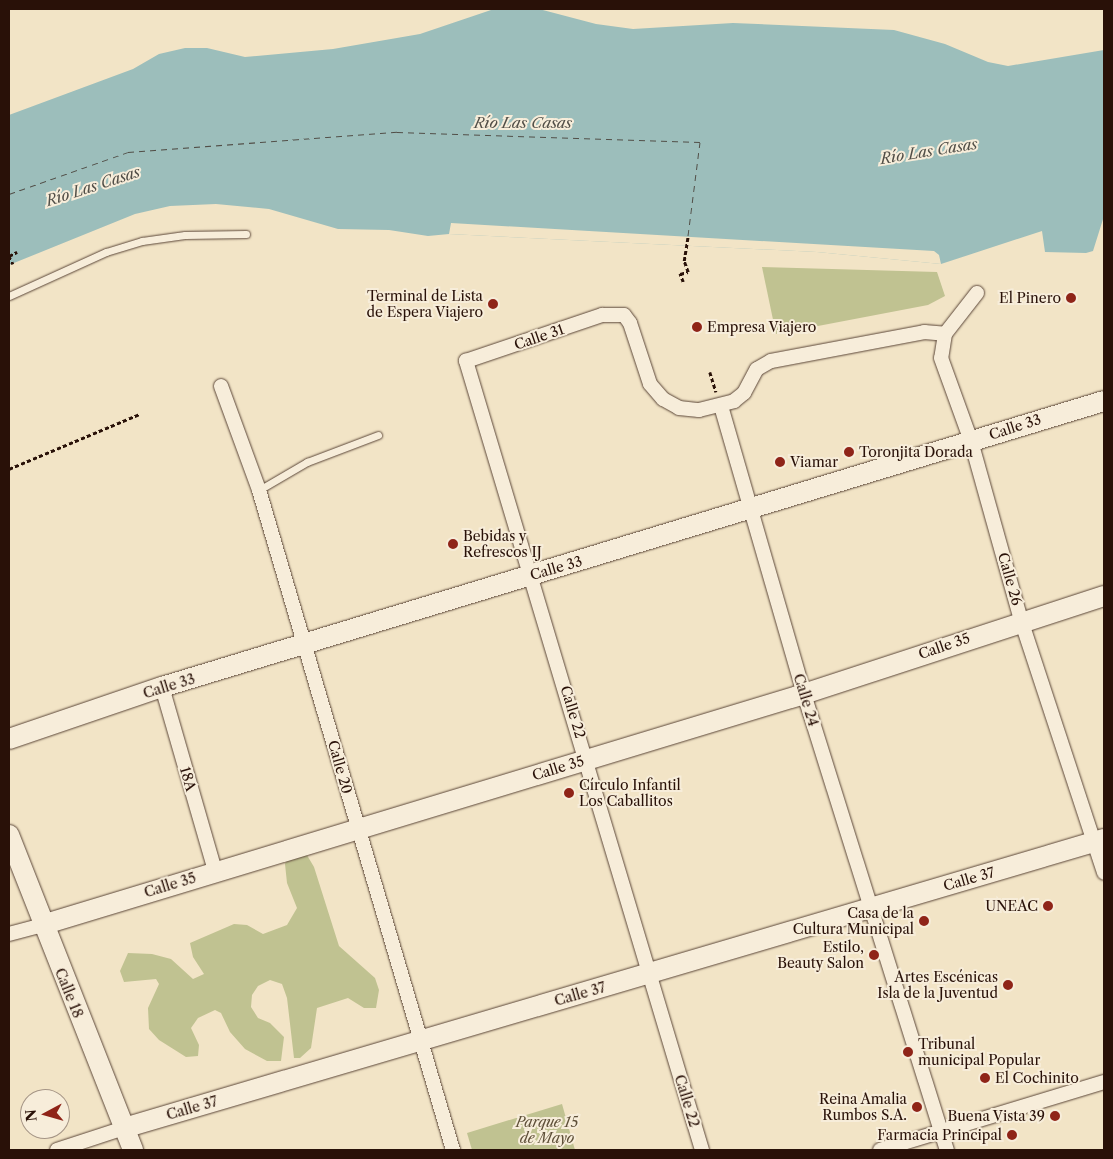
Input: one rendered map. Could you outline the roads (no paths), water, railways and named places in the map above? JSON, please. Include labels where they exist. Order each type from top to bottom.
[{"type":"street","points":[[721,406],[734,402],[744,393],[757,369],[771,361],[924,332],[944,334],[977,293]]},
{"type":"street","name":"Calle 31","points":[[466,362],[613,314],[624,315],[630,323],[650,384],[663,398],[679,408],[721,406]]},
{"type":"street","name":"Calle 26","points":[[944,334],[941,358],[971,441],[1021,620],[1099,840],[1104,873]]},
{"type":"street","name":"Calle 22","points":[[466,362],[587,759],[648,974],[702,1150]]},
{"type":"street","name":"Calle 20","points":[[221,386],[259,490],[453,1150]]},
{"type":"street","name":"Calle 33","points":[[9,739],[162,687],[305,646],[530,575],[749,512],[971,441],[1104,401]]},
{"type":"street","name":"Calle 24","points":[[721,406],[749,512],[804,694],[946,1150]]},
{"type":"street","name":"Calle 35","points":[[9,934],[214,871],[359,830],[804,694],[1021,620],[1104,596]]},
{"type":"street","name":"18A","points":[[162,687],[214,871]]},
{"type":"street","name":"Calle 18","points":[[9,835],[42,925],[133,1150]]},
{"type":"street","name":"Calle 37","points":[[57,1150],[124,1128],[1099,840]]},
{"type":"street","points":[[880,1150],[1104,1082]]},
{"type":"lane","points":[[9,296],[106,252],[142,241],[185,235],[246,234]]},
{"type":"lane","points":[[259,490],[307,462],[378,434]]},
{"type":"water","name":"Río Las Casas","points":[[494,9],[539,9],[596,24],[633,29],[733,23],[894,30],[945,44],[988,62],[1008,66],[1104,50],[1104,216],[1093,251],[1086,253],[1045,252],[1042,231],[941,264],[817,252],[449,234],[428,236],[389,230],[338,229],[269,209],[216,204],[170,206],[135,214],[9,265],[9,115],[133,69],[159,54],[185,48],[207,48],[245,57],[333,49],[420,34]]},
{"type":"place","name":"El Pinero","points":[[1071,298]]},
{"type":"place","name":"Terminal de Lista de Espera Viajero","points":[[493,304]]},
{"type":"place","name":"Empresa Viajero","points":[[697,327]]},
{"type":"place","name":"Toronjita Dorada","points":[[849,452]]},
{"type":"place","name":"Viamar","points":[[780,462]]},
{"type":"place","name":"Bebidas y Refrescos IJ","points":[[453,544]]},
{"type":"place","name":"Círculo Infantil Los Caballitos","points":[[569,793]]},
{"type":"place","name":"UNEAC","points":[[1048,906]]},
{"type":"place","name":"Casa de la Cultura Municipal","points":[[924,921]]},
{"type":"place","name":"Estilo, Beauty Salon","points":[[874,955]]},
{"type":"place","name":"Artes Escénicas Isla de la Juventud","points":[[1008,985]]},
{"type":"place","name":"Tribunal municipal Popular","points":[[908,1052]]},
{"type":"place","name":"El Cochinito","points":[[985,1078]]},
{"type":"place","name":"Reina Amalia Rumbos S.A.","points":[[917,1107]]},
{"type":"place","name":"Buena Vista 39","points":[[1055,1116]]},
{"type":"place","name":"Farmacia Principal","points":[[1012,1135]]},
{"type":"park label","name":"Parque 15 de Mayo","points":[[547,1130]]}]
